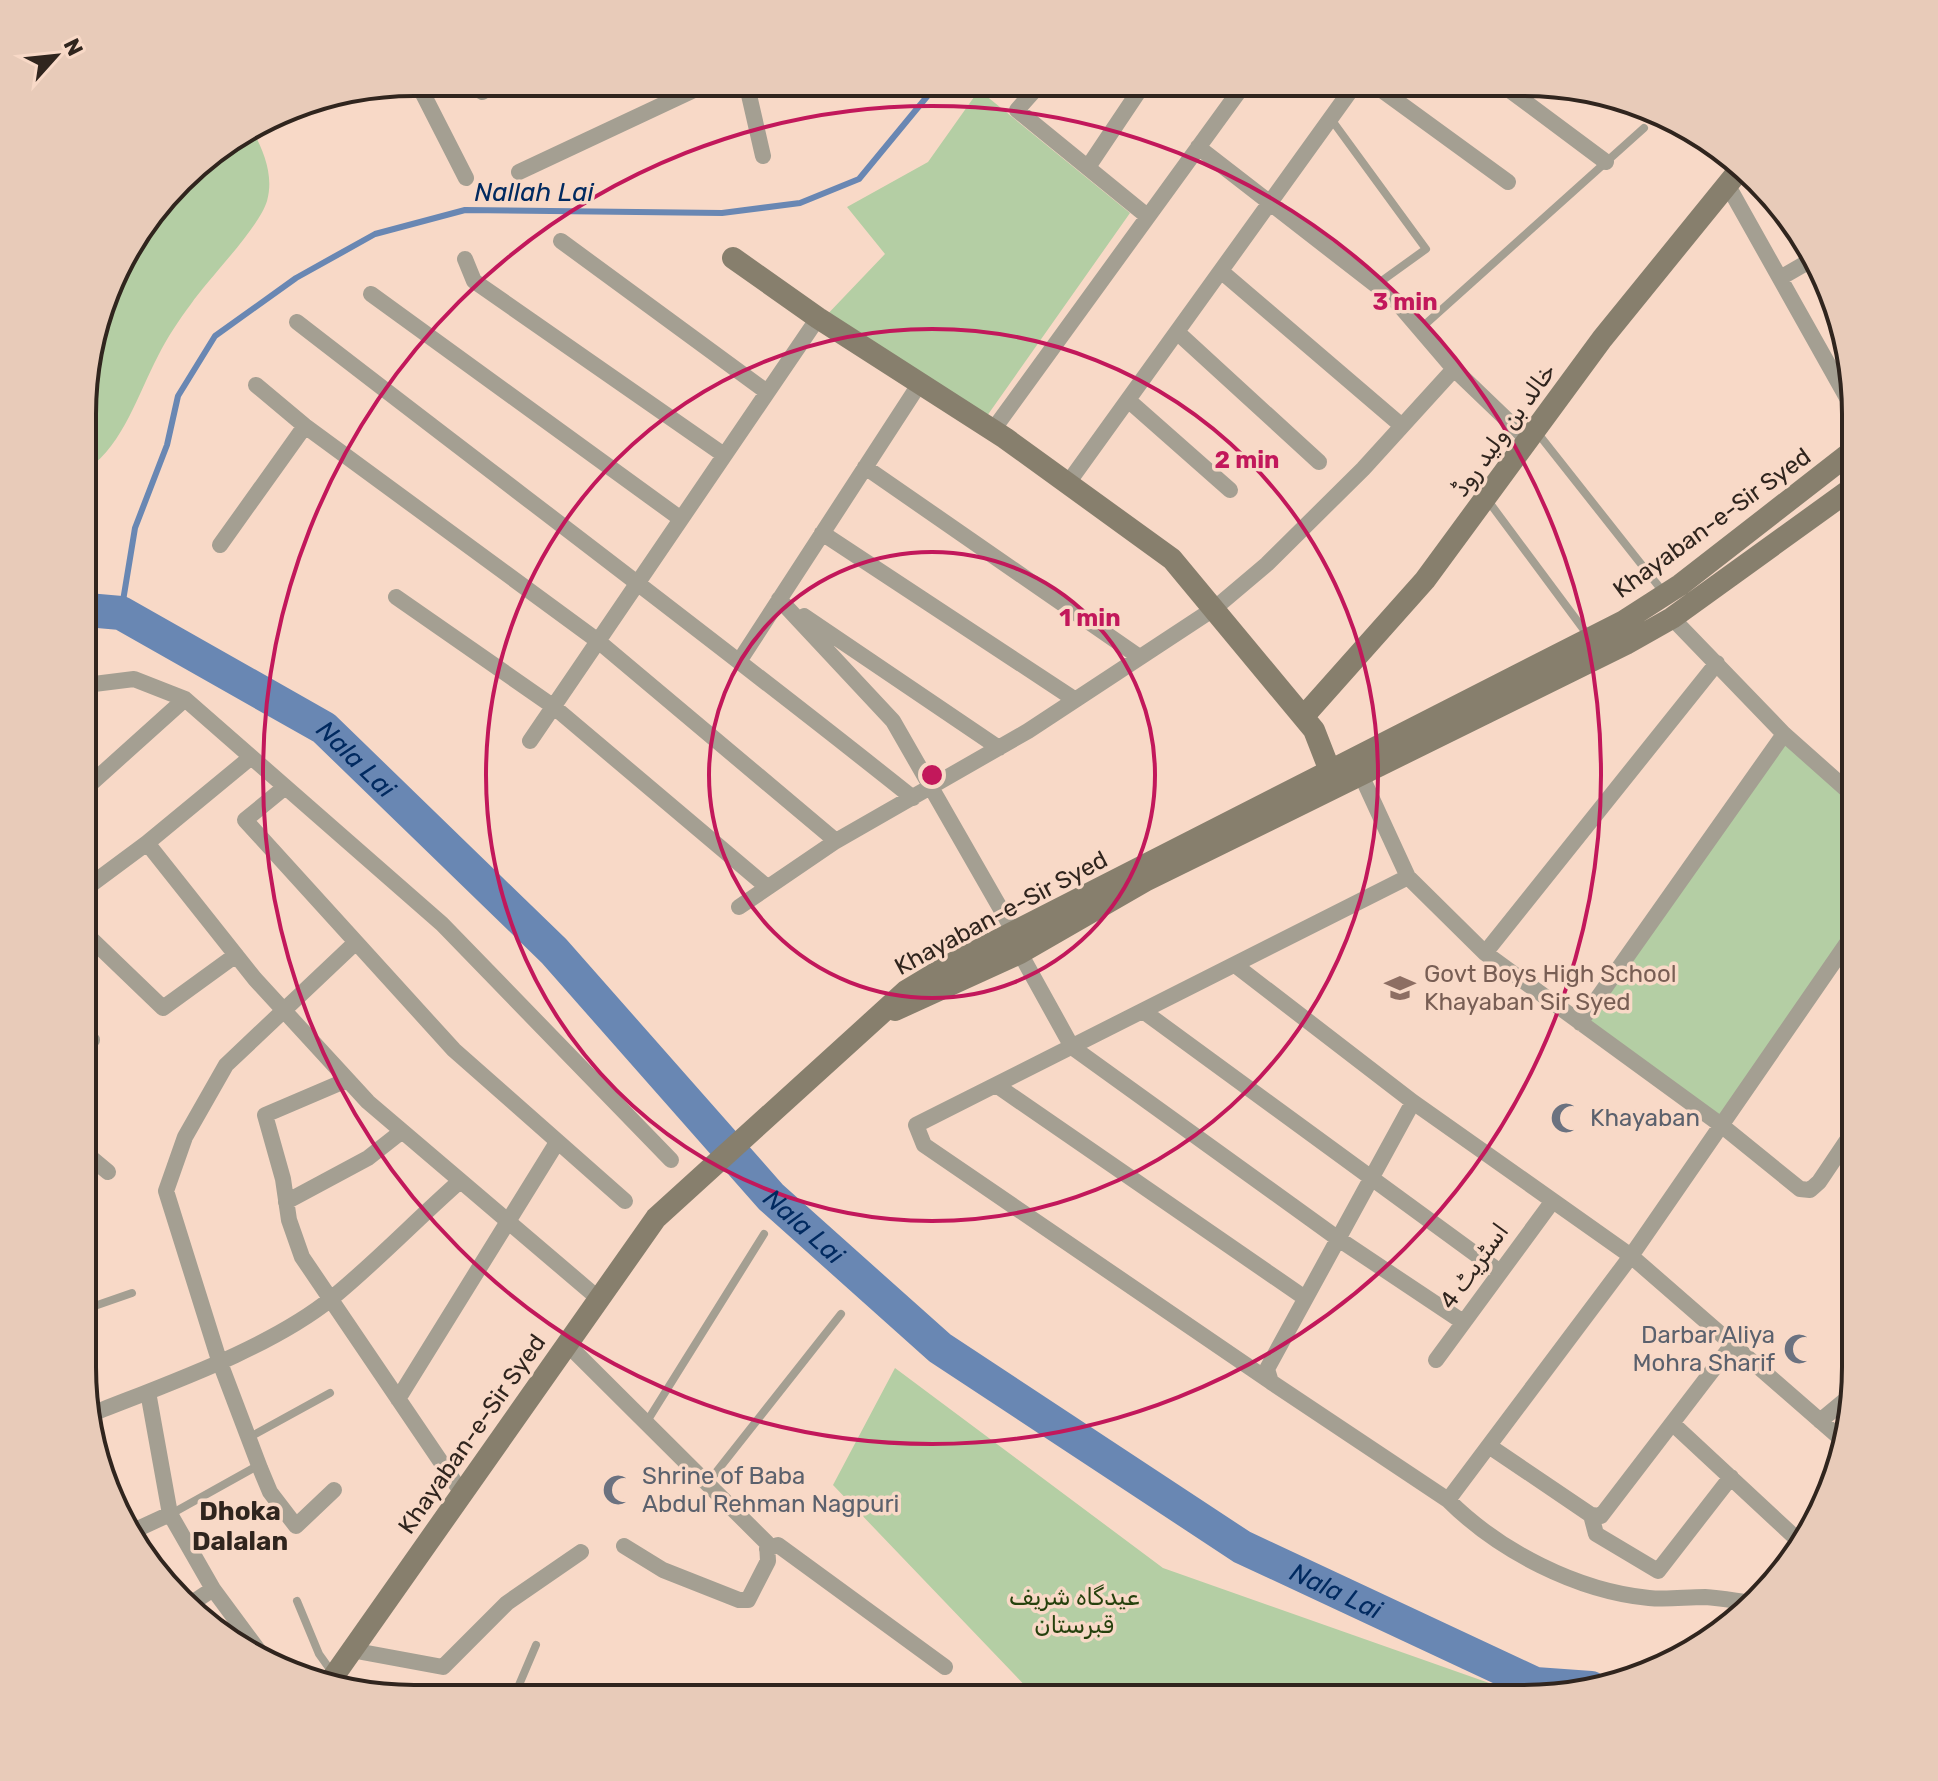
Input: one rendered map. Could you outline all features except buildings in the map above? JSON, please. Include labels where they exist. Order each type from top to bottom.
[{"type":"main road","name":"خالد بن ولید روڈ","points":[[1304,716],[1425,580],[1602,339],[1734,176]]},
{"type":"main road","points":[[733,258],[818,318],[993,430],[1172,559],[1304,716],[1314,730],[1330,771]]},
{"type":"main road","name":"Khayaban-e-Sir Syed","points":[[1017,943],[1330,771],[1591,638],[1665,595],[1842,459]]},
{"type":"main road","name":"Khayaban-e-Sir Syed","points":[[334,1675],[656,1218],[906,991],[1017,943],[1362,777],[1672,618],[1842,499]]},
{"type":"street","points":[[424,96],[466,178]]},
{"type":"street","points":[[519,172],[681,96]]},
{"type":"street","points":[[749,96],[763,156]]},
{"type":"street","points":[[1030,96],[1017,110],[1147,216]]},
{"type":"street","points":[[1088,167],[1136,96]]},
{"type":"street","points":[[993,430],[1235,96]]},
{"type":"street","points":[[1068,483],[1272,204],[1347,96]]},
{"type":"street","points":[[1390,96],[1508,182]]},
{"type":"street","points":[[1517,96],[1606,162]]},
{"type":"street","points":[[1198,147],[1376,285],[1454,369],[1532,435]]},
{"type":"street","points":[[1734,176],[1780,278],[1840,386]]},
{"type":"street","points":[[561,241],[767,392]]},
{"type":"street","points":[[465,259],[474,281],[724,455]]},
{"type":"street","points":[[1780,278],[1804,264]]},
{"type":"street","points":[[1222,272],[1402,426]]},
{"type":"street","points":[[371,294],[681,519]]},
{"type":"street","points":[[530,741],[818,318]]},
{"type":"street","points":[[297,322],[636,585],[740,660],[913,798]]},
{"type":"street","points":[[1177,332],[1319,462]]},
{"type":"street","points":[[739,907],[836,841],[999,748],[1215,608],[1267,564],[1454,369]]},
{"type":"street","points":[[740,660],[920,383]]},
{"type":"street","points":[[256,385],[305,426],[598,641],[836,841]]},
{"type":"street","points":[[1128,400],[1230,490]]},
{"type":"street","points":[[220,545],[305,426]]},
{"type":"street","points":[[865,467],[1138,656]]},
{"type":"street","points":[[822,533],[1074,699]]},
{"type":"street","points":[[396,597],[554,707],[767,887]]},
{"type":"street","points":[[779,599],[999,748]]},
{"type":"street","points":[[779,599],[893,721],[1072,1047],[1337,1238],[1463,1322]]},
{"type":"street","points":[[1672,618],[1784,734],[1842,780]]},
{"type":"street","points":[[1485,953],[1717,663]]},
{"type":"street","points":[[96,684],[134,679],[185,699],[442,924],[671,1160]]},
{"type":"street","points":[[96,779],[185,699]]},
{"type":"street","points":[[1580,1023],[1784,734]]},
{"type":"street","points":[[96,881],[250,758]]},
{"type":"street","points":[[1362,777],[1408,877],[1485,953],[1721,1125],[1800,1189],[1810,1190],[1819,1182],[1842,1148]]},
{"type":"street","points":[[284,788],[245,820],[454,1050],[556,1144],[625,1201]]},
{"type":"street","points":[[147,843],[236,955],[347,1080],[401,1132],[599,1299]]},
{"type":"street","points":[[1408,877],[916,1125],[924,1145],[1448,1500],[1469,1521],[1525,1556],[1596,1588],[1650,1598],[1707,1597],[1739,1601]]},
{"type":"street","points":[[334,1490],[296,1526],[270,1492],[219,1360],[166,1191],[185,1137],[226,1065],[355,943]]},
{"type":"street","points":[[96,944],[163,1008],[236,955]]},
{"type":"street","points":[[1448,1500],[1631,1256],[1842,950]]},
{"type":"street","points":[[1235,965],[1413,1102],[1631,1256],[1835,1434]]},
{"type":"street","points":[[1143,1011],[1500,1272]]},
{"type":"street","points":[[347,1080],[265,1115],[286,1202],[302,1257],[462,1493]]},
{"type":"street","points":[[996,1085],[1305,1298]]},
{"type":"street","points":[[1271,1382],[1267,1369],[1413,1102]]},
{"type":"street","points":[[286,1202],[368,1158],[401,1132]]},
{"type":"street","points":[[398,1399],[556,1144]]},
{"type":"street","points":[[96,1162],[108,1172]]},
{"type":"street","points":[[99,1411],[219,1360],[330,1299],[459,1182]]},
{"type":"street","name":"اسٹریٹ 4","points":[[1436,1360],[1552,1202]]},
{"type":"street","points":[[567,1344],[767,1543],[768,1561],[748,1600],[703,1588],[663,1570],[624,1546]]},
{"type":"street","points":[[1489,1446],[1591,1515],[1601,1516],[1732,1345]]},
{"type":"street","points":[[148,1392],[170,1514],[213,1589],[250,1639]]},
{"type":"street","points":[[1820,1421],[1839,1405]]},
{"type":"street","points":[[1673,1424],[1793,1536]]},
{"type":"street","points":[[1591,1515],[1596,1534],[1658,1571],[1731,1477]]},
{"type":"street","points":[[140,1528],[170,1514]]},
{"type":"street","points":[[767,1549],[778,1545],[945,1667]]},
{"type":"street","points":[[351,1650],[443,1667],[507,1603],[581,1552]]},
{"type":"street","points":[[197,1600],[213,1589]]},
{"type":"lane","points":[[1331,118],[1426,249],[1376,285]]},
{"type":"lane","points":[[1420,329],[1644,128]]},
{"type":"lane","points":[[1532,435],[1665,595]]},
{"type":"lane","points":[[1486,497],[1591,638]]},
{"type":"lane","points":[[646,1424],[764,1234]]},
{"type":"lane","points":[[96,1305],[132,1293]]},
{"type":"lane","points":[[706,1485],[841,1314]]},
{"type":"lane","points":[[250,1437],[330,1393]]},
{"type":"lane","points":[[170,1514],[259,1465]]},
{"type":"lane","points":[[297,1601],[329,1673]]},
{"type":"lane","points":[[519,1685],[536,1645]]},
{"type":"green space","points":[[975,96],[986,96],[1130,213],[982,423],[822,320],[885,254],[847,207],[928,162]]},
{"type":"green space","points":[[256,138],[269,173],[269,192],[262,212],[178,323],[121,432],[96,462],[97,393],[102,352],[113,312],[129,273],[162,220],[189,189],[220,162]]},
{"type":"green space","points":[[1784,734],[1842,785],[1842,950],[1721,1125],[1580,1023]]},
{"type":"green space","name":"عیدگاہ شریف قبرستان","points":[[895,1368],[1163,1568],[1495,1685],[1024,1685],[833,1485]]},
{"type":"waterway","name":"Nallah Lai","points":[[121,613],[135,528],[167,445],[178,396],[215,336],[296,278],[375,234],[465,210],[722,213],[800,203],[859,179],[927,96]]},
{"type":"waterway","name":"Nala Lai","points":[[96,611],[121,613],[324,728],[554,951],[771,1197],[940,1348],[1242,1547],[1539,1684]]},
{"type":"place","name":"Govt Boys High School Khayaban Sir Syed","points":[[1400,988]]},
{"type":"place","name":"Khayaban","points":[[1566,1118]]},
{"type":"place","name":"Darbar Aliya Mohra Sharif","points":[[1799,1349]]},
{"type":"place","name":"Shrine of Baba Abdul Rehman Nagpuri","points":[[618,1490]]},
{"type":"district","name":"Dhoka Dalalan","points":[[240,1526]]}]
